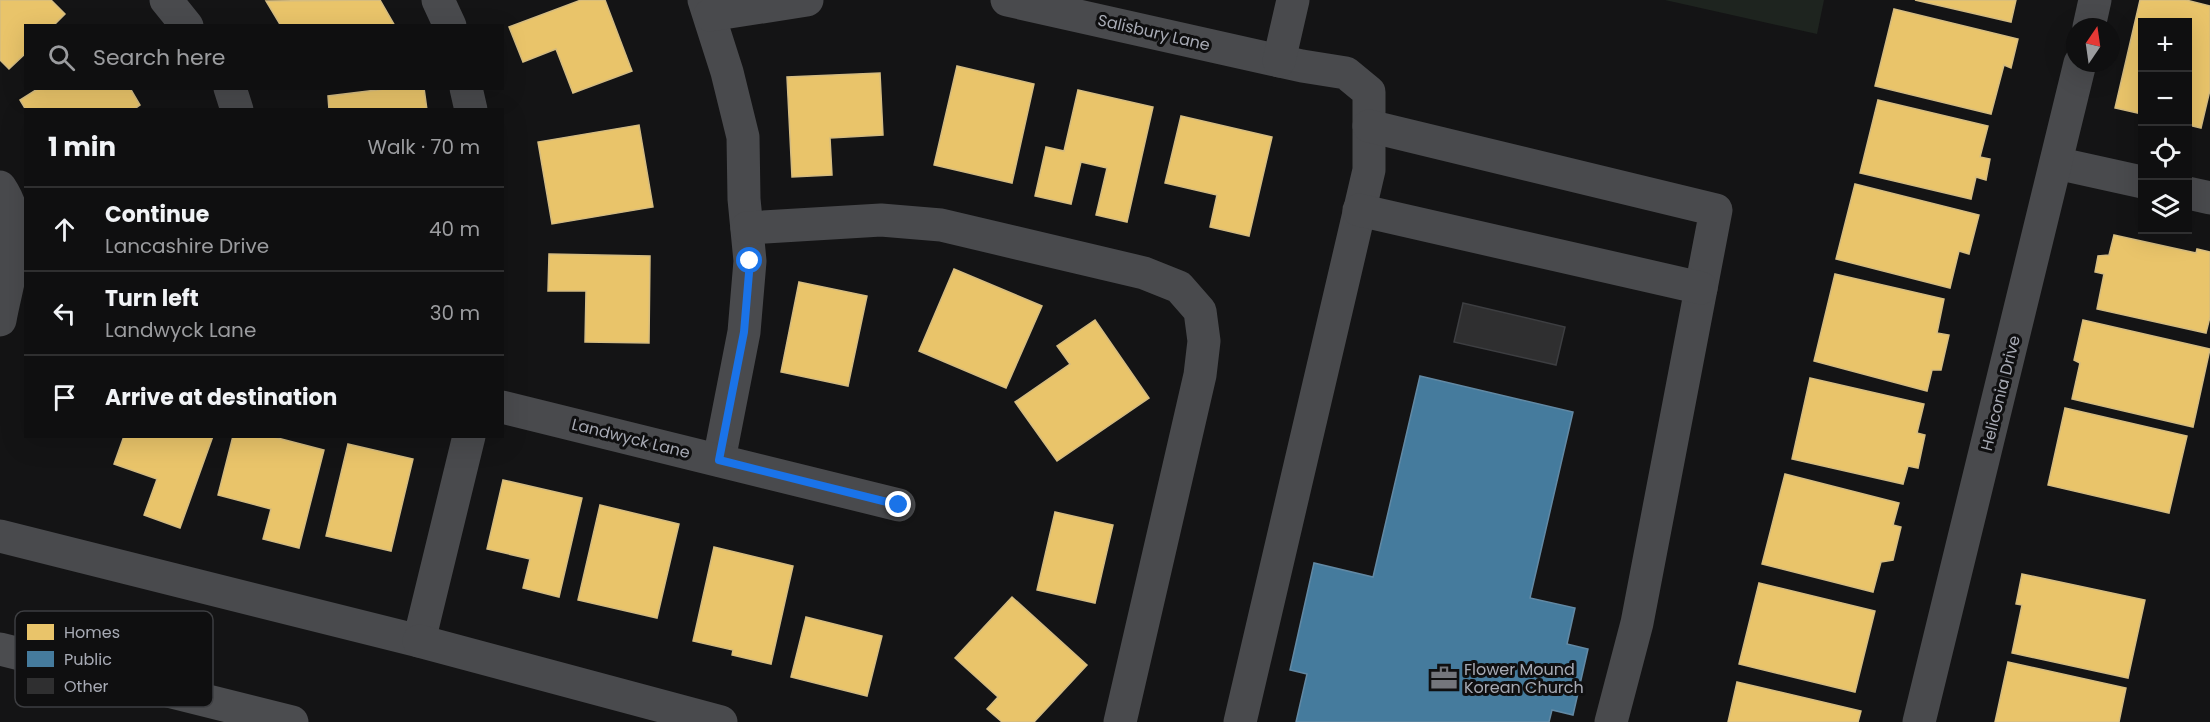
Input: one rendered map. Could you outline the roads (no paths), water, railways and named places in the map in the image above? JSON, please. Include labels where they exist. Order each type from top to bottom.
[{"type":"main road","points":[[0,649],[15,653]]},
{"type":"main road","points":[[213,702],[292,722]]},
{"type":"street","points":[[165,0],[185,24]]},
{"type":"street","points":[[438,0],[449,24]]},
{"type":"street","points":[[719,460],[744,332],[750,261],[743,137],[707,8],[807,0]]},
{"type":"street","name":"Salisbury Lane","points":[[1007,0],[1045,3],[1290,63],[1346,73],[1369,92],[1369,126]]},
{"type":"street","points":[[1290,63],[1293,0]]},
{"type":"street","points":[[2091,18],[2095,0]]},
{"type":"street","name":"Heliconia Drive","points":[[1919,722],[2078,72]]},
{"type":"street","points":[[232,90],[236,108]]},
{"type":"street","points":[[466,90],[471,108]]},
{"type":"street","points":[[1240,722],[1369,170],[1369,126],[1716,210],[1636,623],[1611,722]]},
{"type":"street","points":[[2056,163],[2138,182]]},
{"type":"street","points":[[0,187],[15,217],[15,238],[0,320]]},
{"type":"street","points":[[2192,194],[2210,198]]},
{"type":"street","points":[[1359,210],[1701,288]]},
{"type":"street","points":[[747,228],[881,220],[941,225],[1144,273],[1179,287],[1200,311],[1204,341],[1200,375],[1120,722]]},
{"type":"street","name":"Landwyck Lane","points":[[504,407],[899,505]]},
{"type":"street","points":[[419,641],[469,438]]},
{"type":"street","points":[[0,536],[419,641],[721,722]]},
{"type":"place","name":"Flower Mound Korean Church","points":[[1444,678]]}]
